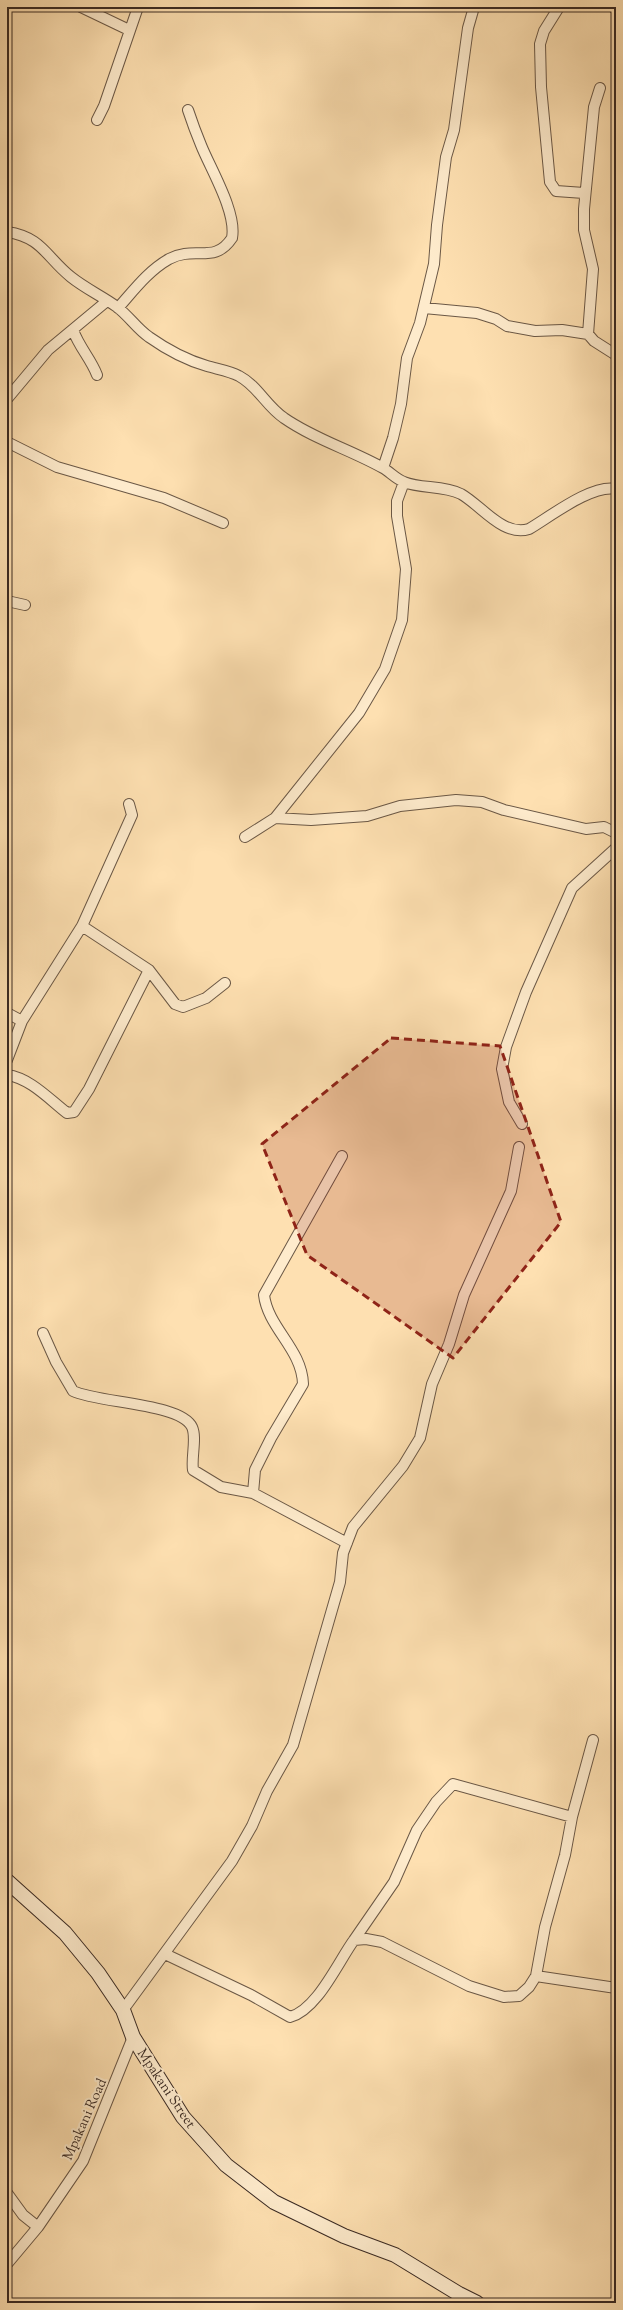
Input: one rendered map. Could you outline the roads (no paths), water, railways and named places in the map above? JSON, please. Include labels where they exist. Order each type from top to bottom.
[{"type":"street","points":[[81,7],[129,30]]},
{"type":"street","points":[[97,120],[104,106],[138,7]]},
{"type":"street","points":[[383,468],[393,438],[401,404],[407,358],[420,323],[434,264],[437,225],[446,157],[454,130],[468,28],[474,7]]},
{"type":"street","points":[[559,7],[544,31],[540,44],[541,86],[550,182],[556,191],[584,193]]},
{"type":"street","points":[[588,334],[593,269],[584,230],[584,193],[594,107],[600,88]]},
{"type":"street","points":[[118,308],[152,270],[170,259],[186,252],[216,253],[222,250],[232,238],[232,225],[224,197],[201,146],[188,110]]},
{"type":"street","points":[[7,232],[24,236],[39,244],[69,275],[87,290],[118,308],[147,336],[171,351],[205,366],[238,375],[254,387],[283,418],[342,449],[383,468],[404,482],[444,489],[460,494],[498,520],[506,528],[522,531],[585,494],[597,490],[616,489]]},
{"type":"street","points":[[8,397],[48,350],[107,301]]},
{"type":"street","points":[[424,308],[477,313],[496,319],[507,326],[535,330],[562,330],[588,334],[594,341],[616,356]]},
{"type":"street","points":[[73,330],[78,344],[93,363],[97,375]]},
{"type":"street","points":[[7,442],[57,467],[164,498],[223,523]]},
{"type":"street","points":[[245,837],[275,818],[359,714],[385,670],[402,620],[406,569],[397,516],[397,501],[404,482]]},
{"type":"street","points":[[7,601],[25,605]]},
{"type":"street","points":[[275,818],[311,820],[367,816],[400,806],[456,800],[482,802],[504,810],[586,829],[604,827],[616,833]]},
{"type":"street","points":[[7,1060],[22,1021],[82,926],[132,815],[129,804]]},
{"type":"street","points":[[522,1124],[509,1102],[502,1069],[506,1047],[526,992],[572,888],[616,848]]},
{"type":"street","points":[[82,926],[149,970],[175,1004],[183,1007],[206,998],[224,983]]},
{"type":"street","points":[[7,1075],[15,1076],[29,1082],[67,1113],[74,1112],[89,1089],[149,970]]},
{"type":"street","points":[[7,1013],[22,1021]]},
{"type":"street","points":[[123,2010],[232,1861],[252,1826],[267,1790],[293,1745],[328,1628],[340,1582],[343,1553],[353,1527],[403,1466],[420,1438],[432,1384],[449,1344],[464,1295],[511,1191],[519,1147]]},
{"type":"street","points":[[253,1493],[255,1470],[271,1438],[303,1384],[303,1377],[296,1356],[266,1309],[264,1295],[342,1156]]},
{"type":"street","points":[[43,1333],[56,1362],[73,1391],[97,1399],[156,1408],[187,1420],[192,1427],[193,1434],[192,1470],[221,1487],[253,1493],[347,1543]]},
{"type":"street","points":[[354,1940],[366,1939],[382,1942],[470,1986],[504,1997],[519,1996],[529,1987],[536,1976],[545,1927],[566,1855],[572,1817],[592,1740]]},
{"type":"street","points":[[165,1954],[251,1995],[290,2017],[300,2014],[311,2005],[394,1882],[417,1830],[436,1802],[454,1784],[572,1817]]},
{"type":"street","name":"Mpakani Street","points":[[7,1881],[65,1933],[98,1974],[123,2010],[133,2037],[183,2117],[226,2165],[268,2198],[344,2236],[395,2255],[477,2303]]},
{"type":"street","points":[[536,1976],[616,1988]]},
{"type":"street","name":"Mpakani Road","points":[[7,2264],[22,2248],[38,2227],[83,2161],[133,2037]]},
{"type":"street","points":[[7,2193],[23,2215],[38,2227]]}]
